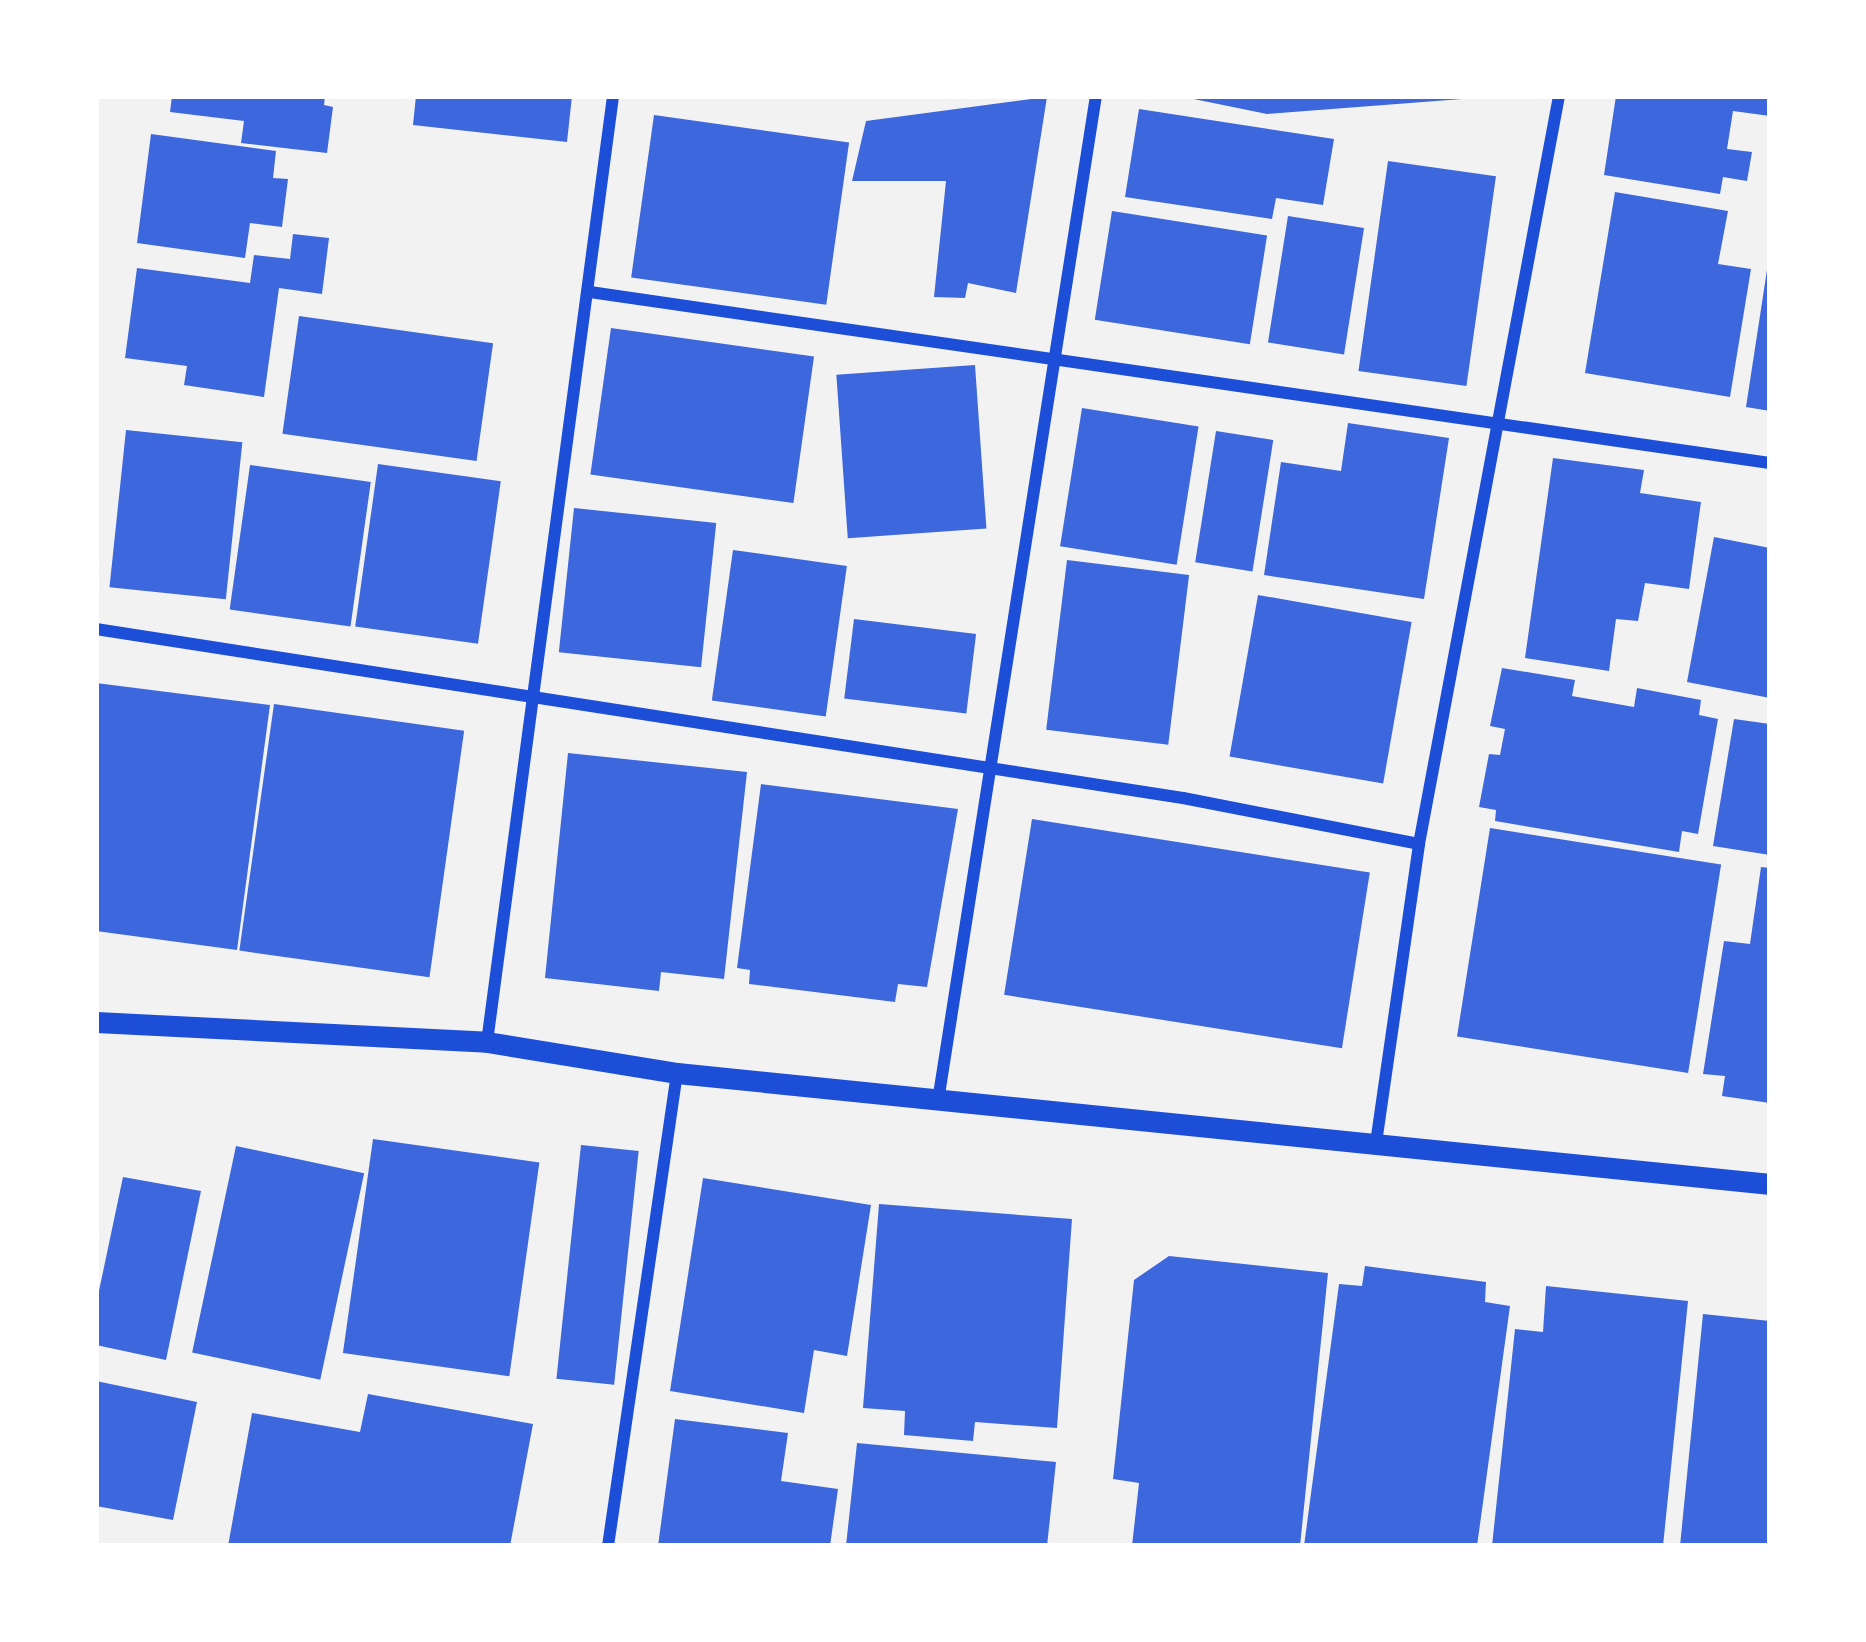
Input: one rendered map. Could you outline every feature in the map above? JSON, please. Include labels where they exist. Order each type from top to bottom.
[{"type":"street","points":[[488,1042],[613,96]]},
{"type":"street","points":[[938,1101],[992,767],[1049,362],[1096,96]]},
{"type":"street","points":[[1376,1143],[1419,844],[1502,422],[1559,96]]},
{"type":"street","points":[[590,292],[1770,463]]},
{"type":"street","points":[[96,629],[992,767],[1419,844]]},
{"type":"street","points":[[96,1022],[488,1042],[677,1073],[1770,1184]]},
{"type":"street","points":[[608,1546],[677,1073]]},
{"type":"building","points":[[172,96],[325,96],[324,105],[333,107],[327,153],[241,143],[244,121],[170,112]]},
{"type":"building","points":[[416,96],[572,96],[567,142],[413,125]]},
{"type":"building","points":[[1179,96],[1462,96],[1462,99],[1267,114]]},
{"type":"building","points":[[1616,96],[1770,96],[1770,116],[1733,111],[1727,149],[1752,152],[1747,181],[1723,177],[1720,194],[1604,175]]},
{"type":"building","points":[[1047,97],[1016,293],[968,283],[965,298],[934,297],[946,181],[852,181],[866,121]]},
{"type":"building","points":[[1139,109],[1334,139],[1323,205],[1276,198],[1272,219],[1125,197]]},
{"type":"building","points":[[654,115],[849,142],[826,305],[631,277]]},
{"type":"building","points":[[151,134],[276,151],[273,178],[288,179],[282,227],[250,223],[245,258],[137,243]]},
{"type":"building","points":[[1388,161],[1496,176],[1466,386],[1358,371]]},
{"type":"building","points":[[1615,192],[1728,211],[1718,264],[1751,269],[1730,397],[1585,373]]},
{"type":"building","points":[[1112,211],[1267,236],[1250,344],[1095,320]]},
{"type":"building","points":[[1288,216],[1364,228],[1344,354],[1268,342]]},
{"type":"building","points":[[293,234],[329,238],[322,294],[279,288],[264,397],[184,385],[187,366],[125,358],[137,268],[250,283],[254,255],[290,259]]},
{"type":"building","points":[[1770,270],[1770,411],[1746,407]]},
{"type":"building","points":[[299,316],[493,343],[477,461],[282,434]]},
{"type":"building","points":[[611,328],[814,357],[793,503],[590,475]]},
{"type":"building","points":[[975,365],[986,529],[848,538],[836,375]]},
{"type":"building","points":[[1082,408],[1199,426],[1177,565],[1060,546]]},
{"type":"building","points":[[1348,423],[1449,438],[1424,599],[1264,575],[1281,462],[1341,471]]},
{"type":"building","points":[[126,430],[242,442],[226,599],[109,587]]},
{"type":"building","points":[[1216,431],[1273,440],[1252,571],[1195,562]]},
{"type":"building","points":[[1553,458],[1644,470],[1640,493],[1701,502],[1689,589],[1645,583],[1638,621],[1616,619],[1609,671],[1525,658]]},
{"type":"building","points":[[378,464],[501,481],[478,644],[355,626]]},
{"type":"building","points":[[250,465],[371,482],[350,627],[230,610]]},
{"type":"building","points":[[574,508],[716,523],[701,667],[559,652]]},
{"type":"building","points":[[1714,537],[1770,548],[1770,698],[1687,682]]},
{"type":"building","points":[[733,550],[847,566],[826,717],[712,701]]},
{"type":"building","points":[[1067,560],[1189,575],[1168,745],[1046,730]]},
{"type":"building","points":[[1258,595],[1412,622],[1383,784],[1230,757]]},
{"type":"building","points":[[854,619],[976,634],[966,713],[844,698]]},
{"type":"building","points":[[1502,668],[1575,680],[1572,696],[1634,707],[1637,688],[1701,700],[1699,715],[1718,719],[1698,834],[1682,831],[1679,852],[1495,821],[1496,810],[1479,807],[1489,754],[1500,755],[1505,729],[1490,726]]},
{"type":"building","points":[[96,683],[270,705],[237,950],[96,931]]},
{"type":"building","points":[[274,704],[464,731],[429,977],[239,951]]},
{"type":"building","points":[[1734,719],[1770,724],[1770,855],[1713,846]]},
{"type":"building","points":[[568,753],[747,772],[724,979],[661,972],[659,991],[545,978]]},
{"type":"building","points":[[761,784],[958,809],[927,987],[898,984],[895,1002],[749,984],[750,970],[737,968]]},
{"type":"building","points":[[1032,819],[1370,873],[1342,1048],[1004,995]]},
{"type":"building","points":[[1490,828],[1721,865],[1688,1073],[1457,1036]]},
{"type":"building","points":[[1761,867],[1770,868],[1770,1103],[1722,1096],[1725,1076],[1703,1074],[1724,941],[1750,944]]},
{"type":"building","points":[[373,1139],[539,1162],[509,1376],[343,1353]]},
{"type":"building","points":[[581,1145],[639,1151],[614,1385],[556,1379]]},
{"type":"building","points":[[236,1146],[364,1173],[320,1380],[192,1352]]},
{"type":"building","points":[[123,1177],[201,1191],[166,1360],[96,1345],[96,1305]]},
{"type":"building","points":[[703,1178],[871,1205],[847,1356],[814,1350],[804,1413],[670,1391]]},
{"type":"building","points":[[879,1204],[1072,1219],[1057,1428],[975,1422],[973,1441],[904,1435],[905,1411],[863,1408]]},
{"type":"building","points":[[1169,1256],[1328,1273],[1300,1546],[1132,1546],[1139,1483],[1113,1479],[1134,1280]]},
{"type":"building","points":[[1365,1266],[1486,1282],[1485,1302],[1510,1306],[1477,1546],[1304,1546],[1339,1284],[1362,1286]]},
{"type":"building","points":[[1546,1286],[1688,1301],[1663,1546],[1492,1546],[1515,1329],[1543,1332]]},
{"type":"building","points":[[1703,1314],[1770,1321],[1770,1546],[1680,1546]]},
{"type":"building","points":[[96,1381],[197,1402],[173,1520],[96,1506]]},
{"type":"building","points":[[368,1394],[533,1424],[510,1546],[228,1546],[252,1413],[360,1432]]},
{"type":"building","points":[[675,1419],[788,1433],[781,1481],[838,1489],[830,1546],[658,1546]]},
{"type":"building","points":[[857,1443],[1056,1462],[1047,1546],[846,1546]]}]
